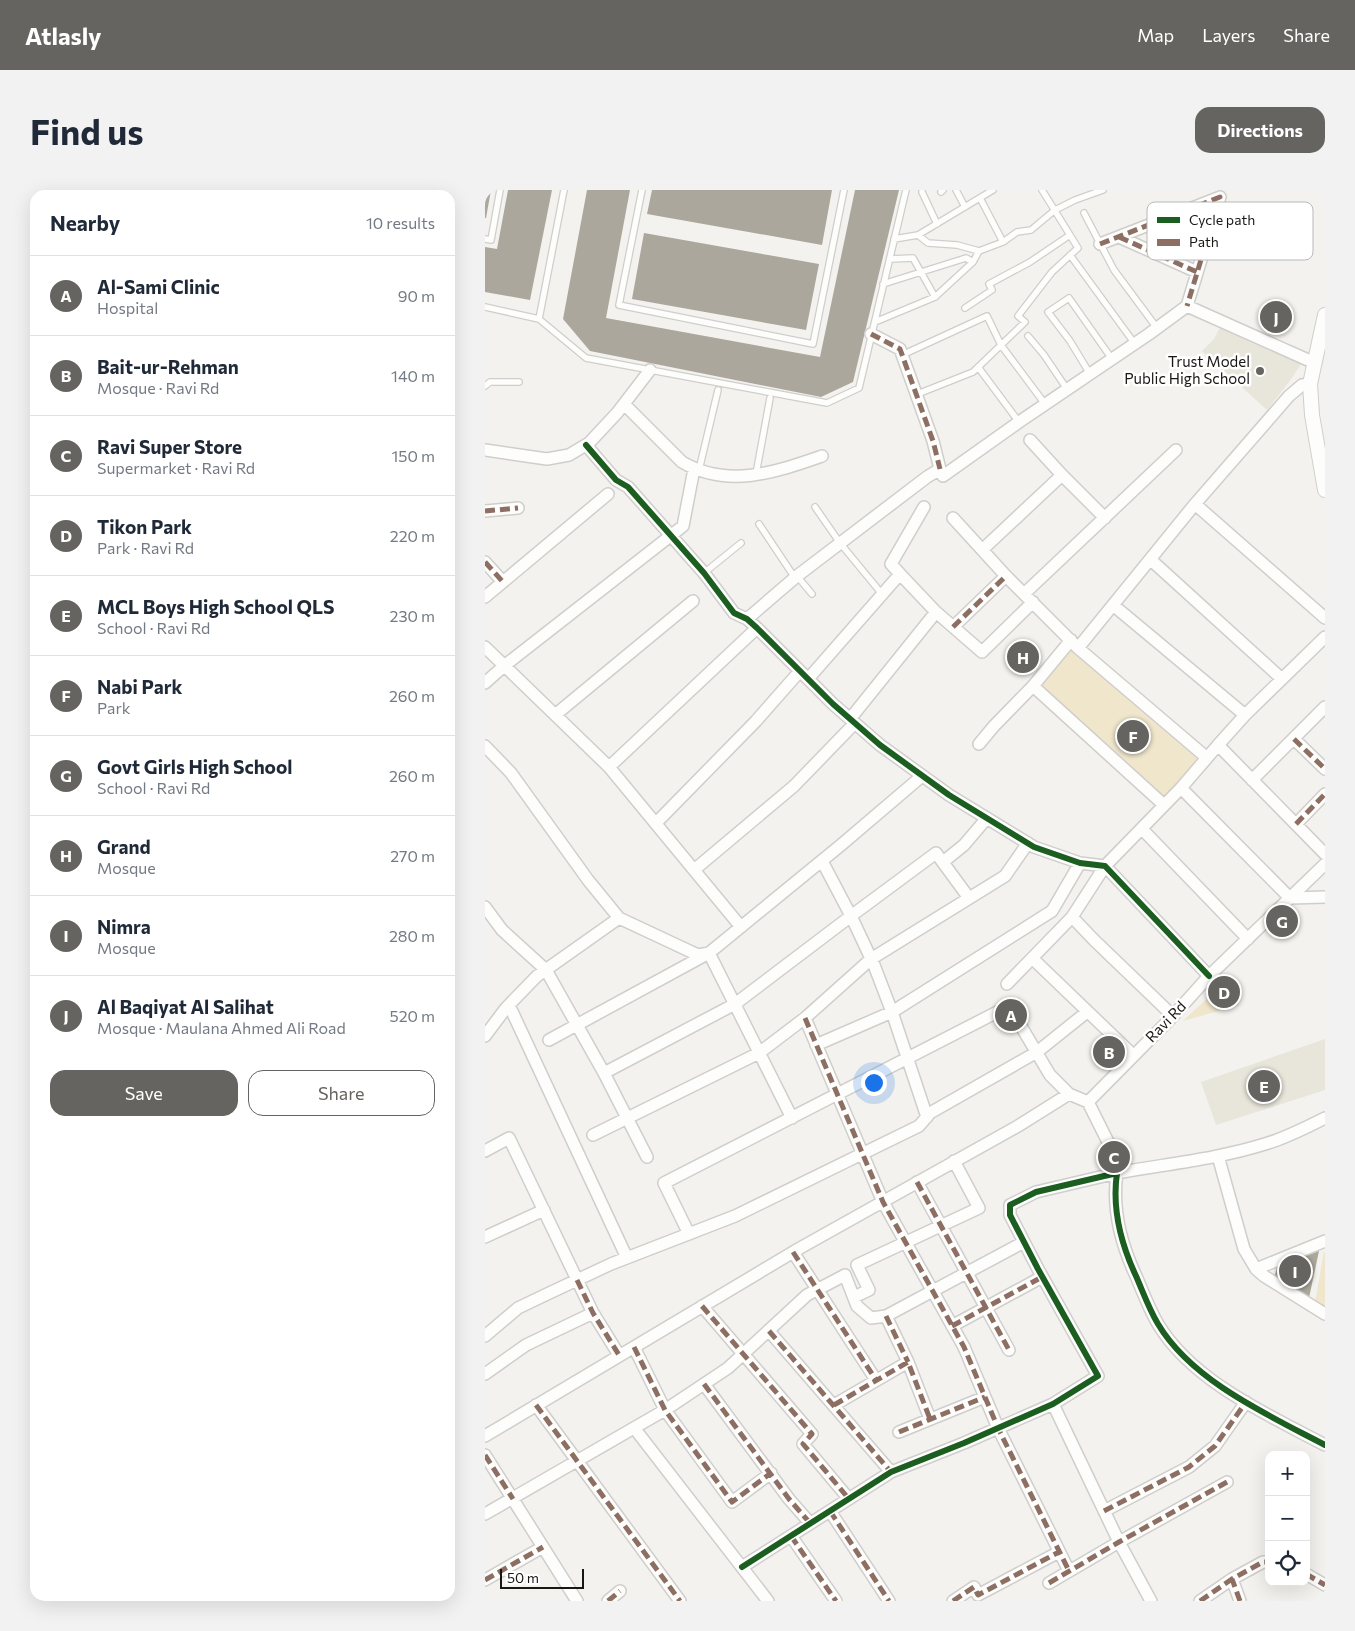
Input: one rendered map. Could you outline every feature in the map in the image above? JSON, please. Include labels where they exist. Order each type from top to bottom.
[{"type":"street","points":[[1207,202],[1220,197],[1218,202]]},
{"type":"street","points":[[1101,244],[1147,226]]},
{"type":"street","points":[[1119,237],[1147,250]]},
{"type":"street","points":[[1170,260],[1197,272]]},
{"type":"street","points":[[871,334],[900,349],[933,441],[943,476],[1187,306],[1201,260]]},
{"type":"street","points":[[1187,306],[1308,360]]},
{"type":"street","points":[[1325,315],[1310,384],[1312,415],[1321,477],[1325,490]]},
{"type":"street","points":[[485,450],[547,459],[569,456],[586,445],[625,404],[650,370]]},
{"type":"street","points":[[979,744],[994,726],[1113,605],[1195,504],[1289,396],[1301,385],[1310,384]]},
{"type":"street","points":[[625,404],[682,462],[697,470],[717,475],[756,476],[822,456]]},
{"type":"street","points":[[1030,440],[1105,518]]},
{"type":"street","points":[[586,445],[616,480],[628,487],[704,574],[734,613],[747,619],[757,628],[852,721],[880,745],[949,795],[1034,847],[1080,863],[1105,866],[1209,976]]},
{"type":"street","points":[[924,507],[891,564],[936,612],[982,652],[1029,598],[1105,518],[1176,450]]},
{"type":"street","points":[[747,619],[840,542],[940,469]]},
{"type":"street","points":[[485,683],[504,666],[683,526],[697,470]]},
{"type":"street","points":[[982,550],[1062,475]]},
{"type":"street","points":[[485,597],[608,494]]},
{"type":"street","points":[[1195,504],[1325,618]]},
{"type":"street","points":[[485,511],[518,508]]},
{"type":"street","points":[[953,518],[1006,576],[1074,644],[1206,758]]},
{"type":"street","points":[[1151,560],[1282,679]]},
{"type":"street","points":[[485,562],[503,582]]},
{"type":"street","points":[[656,823],[804,675],[900,574]]},
{"type":"street","points":[[953,626],[1006,576]]},
{"type":"street","points":[[555,714],[693,600]]},
{"type":"street","points":[[1113,605],[1245,715]]},
{"type":"street","points":[[694,870],[794,786],[852,721],[936,612]]},
{"type":"street","points":[[609,767],[757,628]]},
{"type":"street","points":[[1007,984],[1072,918],[1105,866],[1181,788],[1245,715],[1325,637]]},
{"type":"street","points":[[485,647],[609,767],[741,927]]},
{"type":"street","points":[[1033,686],[1164,805]]},
{"type":"street","points":[[1252,780],[1325,707]]},
{"type":"street","points":[[1294,738],[1325,769]]},
{"type":"street","points":[[1218,745],[1325,854]]},
{"type":"street","points":[[485,746],[511,773],[619,918],[698,955],[709,953]]},
{"type":"street","points":[[549,1040],[709,953],[923,776]]},
{"type":"street","points":[[1181,788],[1291,898],[1325,897]]},
{"type":"street","points":[[1296,824],[1325,794]]},
{"type":"street","points":[[943,862],[964,845],[987,818]]},
{"type":"street","points":[[1142,829],[1248,939]]},
{"type":"street","points":[[593,1135],[759,1053],[805,1018],[871,959],[1005,876],[1028,843]]},
{"type":"street","points":[[604,1073],[735,1004],[935,852],[969,898]]},
{"type":"street","points":[[822,861],[871,959],[927,1117]]},
{"type":"street","points":[[817,1046],[891,1012],[1051,911],[1080,863]]},
{"type":"street","name":"Ravi Rd","points":[[1089,1102],[1173,1016],[1209,976],[1325,864]]},
{"type":"street","points":[[485,907],[502,930],[546,970],[604,1073],[647,1157]]},
{"type":"street","points":[[485,1036],[509,1005],[537,976],[619,918]]},
{"type":"street","points":[[1072,918],[1173,1016]]},
{"type":"street","points":[[709,953],[792,1118]]},
{"type":"street","points":[[1033,959],[1133,1056]]},
{"type":"street","points":[[509,1005],[627,1258]]},
{"type":"street","points":[[689,1234],[664,1183],[1009,1006],[1050,1076],[1069,1094],[1089,1102],[1117,1160],[1115,1190],[1119,1220],[1129,1261],[1157,1324],[1172,1344],[1192,1365],[1246,1402],[1325,1445]]},
{"type":"street","points":[[485,1336],[518,1308],[627,1258],[735,1216],[919,1126],[930,1113],[1037,1052],[1087,1012]]},
{"type":"street","points":[[805,1018],[883,1202],[964,1347],[998,1428],[1069,1571]]},
{"type":"street","points":[[485,1436],[793,1252],[1018,1126],[1069,1094]]},
{"type":"street","points":[[742,1567],[891,1472],[1053,1404],[1098,1376],[1042,1277],[1010,1215],[1011,1204],[1036,1192],[1117,1173],[1218,1156],[1265,1144],[1299,1131],[1325,1118]]},
{"type":"street","points":[[485,1151],[509,1138],[593,1313],[619,1355]]},
{"type":"street","points":[[1218,1156],[1244,1249],[1256,1269],[1325,1314]]},
{"type":"street","points":[[854,1297],[869,1290],[857,1265],[979,1208],[954,1162]]},
{"type":"street","points":[[917,1182],[1009,1350]]},
{"type":"street","points":[[485,1237],[544,1210]]},
{"type":"street","points":[[1256,1269],[1325,1241]]},
{"type":"street","points":[[485,1514],[665,1410],[728,1368],[807,1295],[845,1275],[857,1306],[871,1318],[886,1316],[1024,1242]]},
{"type":"street","points":[[793,1252],[876,1380]]},
{"type":"street","points":[[952,1326],[1042,1277]]},
{"type":"street","points":[[702,1306],[812,1434],[803,1444],[849,1499]]},
{"type":"street","points":[[485,1374],[525,1345],[593,1313]]},
{"type":"street","points":[[886,1316],[930,1419]]},
{"type":"street","points":[[769,1331],[891,1472]]},
{"type":"street","points":[[633,1347],[665,1410],[733,1502],[771,1473]]},
{"type":"street","points":[[834,1405],[907,1362]]},
{"type":"street","points":[[704,1384],[789,1499],[810,1524]]},
{"type":"street","points":[[899,1432],[985,1398]]},
{"type":"street","points":[[1104,1511],[1189,1467],[1215,1446],[1246,1402]]},
{"type":"street","points":[[1053,1404],[1119,1542],[1151,1601]]},
{"type":"street","points":[[536,1405],[680,1601]]},
{"type":"street","points":[[635,1429],[768,1601]]},
{"type":"street","points":[[485,1455],[577,1601]]},
{"type":"street","points":[[1049,1583],[1227,1482]]},
{"type":"street","points":[[830,1511],[889,1601]]},
{"type":"street","points":[[791,1536],[837,1601]]},
{"type":"street","points":[[485,1580],[543,1547]]},
{"type":"street","points":[[953,1601],[974,1587],[978,1595],[1059,1552]]},
{"type":"street","points":[[1200,1601],[1232,1578],[1265,1562]]},
{"type":"street","points":[[1310,1576],[1325,1585]]},
{"type":"street","points":[[1232,1578],[1240,1601]]},
{"type":"street","points":[[607,1601],[620,1591]]},
{"type":"lane","points":[[485,238],[491,240],[500,190]]},
{"type":"lane","points":[[539,319],[564,190]]},
{"type":"lane","points":[[642,190],[619,305],[813,344],[844,190]]},
{"type":"lane","points":[[485,307],[539,319],[586,358],[827,403],[859,388],[906,190]]},
{"type":"lane","points":[[957,190],[965,207]]},
{"type":"lane","points":[[894,239],[918,235],[993,190]]},
{"type":"lane","points":[[915,395],[973,372],[1025,322],[1018,316],[1051,272],[1078,248],[1042,190]]},
{"type":"lane","points":[[918,235],[928,242],[957,245],[979,251],[1003,242],[1017,232],[1031,230],[1055,210],[1075,200],[1103,190]]},
{"type":"lane","points":[[922,192],[937,224]]},
{"type":"lane","points":[[980,198],[1003,242]]},
{"type":"lane","points":[[1084,213],[1114,270],[1157,328]]},
{"type":"lane","points":[[965,308],[992,290],[989,284],[1030,262],[1070,235]]},
{"type":"lane","points":[[875,322],[935,297],[973,262],[979,251]]},
{"type":"lane","points":[[1070,255],[1135,344]]},
{"type":"lane","points":[[890,258],[913,258],[935,297]]},
{"type":"lane","points":[[883,284],[966,258],[973,262]]},
{"type":"lane","points":[[1090,374],[1070,341],[1048,312],[1069,298],[1112,359]]},
{"type":"lane","points":[[902,355],[987,316],[1001,345],[1045,404]]},
{"type":"lane","points":[[1028,336],[1044,355],[1067,389]]},
{"type":"lane","points":[[978,367],[1019,422]]},
{"type":"lane","points":[[485,386],[491,382],[519,382]]},
{"type":"lane","points":[[697,470],[718,390]]},
{"type":"lane","points":[[756,476],[770,398]]},
{"type":"lane","points":[[815,507],[840,542],[882,594]]},
{"type":"lane","points":[[759,524],[796,577],[812,594]]},
{"type":"lane","points":[[704,574],[741,543]]},
{"type":"shaded area","name":"Trust Model Public High School","points":[[1223,322],[1304,360],[1267,410],[1202,351],[1214,339]]},
{"type":"shaded area","points":[[1072,650],[1202,761],[1165,799],[1038,686]]},
{"type":"shaded area","points":[[1229,978],[1239,1005],[1183,1021]]},
{"type":"shaded area","points":[[1325,1039],[1325,1090],[1216,1125],[1201,1082]]},
{"type":"shaded area","points":[[1325,1252],[1325,1307],[1315,1302]]},
{"type":"building","points":[[485,190],[491,190],[486,218],[485,218]]},
{"type":"building","points":[[508,190],[552,190],[530,300],[485,292],[485,247],[497,249]]},
{"type":"building","points":[[587,190],[630,190],[606,318],[820,357],[855,190],[899,190],[853,382],[821,397],[590,351],[563,319]]},
{"type":"building","points":[[652,190],[832,190],[822,245],[647,214]]},
{"type":"building","points":[[644,233],[819,264],[806,330],[632,299]]},
{"type":"building","points":[[1319,1251],[1309,1298],[1289,1288],[1275,1275],[1277,1267]]},
{"type":"marked path","points":[[1207,202],[1220,197],[1218,202]]},
{"type":"marked path","points":[[1100,244],[1147,226]]},
{"type":"marked path","points":[[1119,237],[1147,250]]},
{"type":"marked path","points":[[1170,260],[1197,272]]},
{"type":"marked path","points":[[1187,306],[1201,260]]},
{"type":"marked path","points":[[871,334],[900,349],[933,441],[940,469]]},
{"type":"marked path","points":[[485,511],[518,508]]},
{"type":"marked path","points":[[485,562],[503,582]]},
{"type":"marked path","points":[[953,627],[1006,576]]},
{"type":"marked path","points":[[1294,739],[1325,769]]},
{"type":"marked path","points":[[1296,824],[1325,794]]},
{"type":"marked path","points":[[805,1018],[883,1202],[964,1347],[998,1428],[1069,1571]]},
{"type":"marked path","points":[[917,1182],[1009,1350]]},
{"type":"marked path","points":[[793,1252],[876,1380]]},
{"type":"marked path","points":[[952,1326],[1042,1277]]},
{"type":"marked path","points":[[577,1280],[593,1313],[619,1355]]},
{"type":"marked path","points":[[702,1306],[812,1434],[803,1444],[849,1499]]},
{"type":"marked path","points":[[886,1316],[908,1362]]},
{"type":"marked path","points":[[769,1331],[891,1472]]},
{"type":"marked path","points":[[634,1347],[665,1410],[732,1502],[771,1473]]},
{"type":"marked path","points":[[834,1405],[908,1362],[930,1419]]},
{"type":"marked path","points":[[704,1384],[789,1499],[810,1523]]},
{"type":"marked path","points":[[899,1432],[985,1397]]},
{"type":"marked path","points":[[1104,1511],[1189,1467],[1215,1446],[1246,1402]]},
{"type":"marked path","points":[[536,1405],[680,1601]]},
{"type":"marked path","points":[[485,1455],[513,1499]]},
{"type":"marked path","points":[[1049,1583],[1227,1482]]},
{"type":"marked path","points":[[830,1511],[889,1601]]},
{"type":"marked path","points":[[791,1536],[836,1601]]},
{"type":"marked path","points":[[485,1580],[543,1547]]},
{"type":"marked path","points":[[953,1601],[974,1587],[978,1595],[1059,1552]]},
{"type":"marked path","points":[[1240,1601],[1232,1579],[1265,1562]]},
{"type":"marked path","points":[[1310,1576],[1325,1585]]},
{"type":"marked path","points":[[1200,1601],[1232,1579]]},
{"type":"marked path","points":[[608,1601],[620,1591]]},
{"type":"cycle path","points":[[586,445],[616,480],[628,487],[704,573],[734,613],[747,619],[757,628],[833,704],[880,745],[949,795],[1034,847],[1080,863],[1105,866],[1209,976]]},
{"type":"cycle path","points":[[742,1567],[891,1472],[964,1443],[1053,1404],[1098,1376],[1010,1215],[1010,1205],[1036,1192],[1117,1173],[1117,1212],[1126,1251],[1158,1324],[1173,1344],[1190,1363],[1233,1395],[1325,1445]]},
{"type":"place","name":"Al Baqiyat Al Salihat","points":[[1276,317]]},
{"type":"place","name":"Trust Model Public High School","points":[[1260,371]]},
{"type":"place","name":"Grand","points":[[1023,657]]},
{"type":"place","name":"Nabi Park","points":[[1133,736]]},
{"type":"place","name":"Govt Girls High School","points":[[1282,921]]},
{"type":"place","name":"Tikon Park","points":[[1224,992]]},
{"type":"place","name":"Al-Sami Clinic","points":[[1011,1015]]},
{"type":"place","name":"Bait-ur-Rehman","points":[[1109,1052]]},
{"type":"place","name":"MCL Boys High School QLS","points":[[1264,1086]]},
{"type":"place","name":"Ravi Super Store","points":[[1114,1157]]},
{"type":"place","name":"Nimra","points":[[1295,1271]]}]
